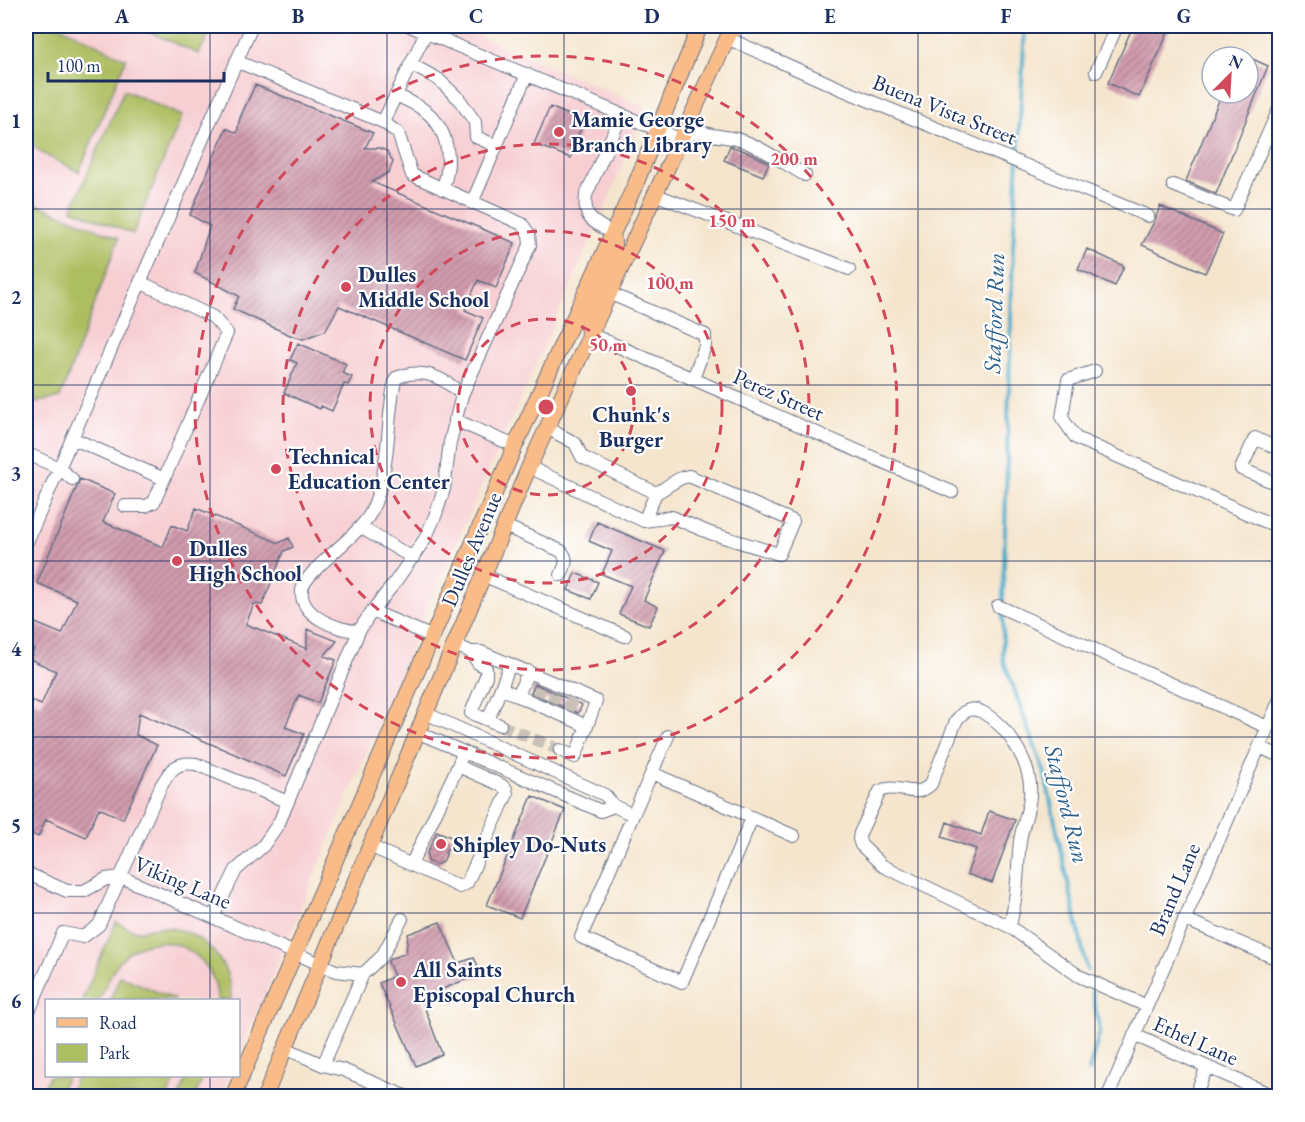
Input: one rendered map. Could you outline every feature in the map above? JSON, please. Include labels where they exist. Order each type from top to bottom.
[{"type":"main road","name":"Dulles Avenue","points":[[233,1096],[515,446],[658,130],[700,26]]},
{"type":"main road","name":"Dulles Avenue","points":[[266,1096],[530,467],[730,32]]},
{"type":"main road","points":[[590,334],[586,326],[587,313],[614,255],[612,233]]},
{"type":"street","points":[[26,544],[252,26]]},
{"type":"street","points":[[410,26],[680,139],[699,131],[711,136],[729,136],[748,143],[805,175]]},
{"type":"street","points":[[1096,72],[1117,26]]},
{"type":"street","points":[[383,122],[426,32]]},
{"type":"street","name":"Buena Vista Street","points":[[730,32],[841,89],[1148,216]]},
{"type":"street","points":[[213,917],[236,870],[264,846],[279,823],[359,631],[425,539],[444,489],[455,420],[462,395],[530,245],[529,234],[522,224],[412,175],[398,133],[383,122],[236,61]]},
{"type":"street","points":[[410,64],[438,79],[459,99],[475,122],[476,137],[497,146]]},
{"type":"street","points":[[472,202],[527,74]]},
{"type":"street","points":[[396,95],[423,108],[439,126],[447,143],[447,178],[442,189]]},
{"type":"street","points":[[1173,185],[1233,210],[1280,107]]},
{"type":"street","points":[[612,233],[589,218],[584,209],[586,195],[622,114]]},
{"type":"street","points":[[654,194],[849,269]]},
{"type":"street","points":[[124,506],[146,506],[154,502],[227,333],[213,317],[140,282]]},
{"type":"street","points":[[609,292],[705,335],[705,346],[693,379]]},
{"type":"street","name":"Perez Street","points":[[590,334],[952,492]]},
{"type":"street","points":[[1095,371],[1068,380],[1062,418],[1076,438],[1280,528]]},
{"type":"street","points":[[359,631],[348,631],[319,619],[305,606],[302,590],[309,576],[352,537],[371,512],[384,474],[391,393],[396,378],[407,373],[442,378],[462,395]]},
{"type":"street","points":[[455,420],[515,446]]},
{"type":"street","points":[[547,429],[575,443],[582,457],[656,493]]},
{"type":"street","points":[[72,438],[164,479]]},
{"type":"street","points":[[1280,450],[1255,438],[1241,469],[1280,485]]},
{"type":"street","points":[[26,453],[59,468],[72,479]]},
{"type":"street","points":[[530,467],[644,521],[672,517],[710,533],[779,554],[793,521],[689,476],[680,477],[669,487],[656,493],[644,521]]},
{"type":"street","points":[[505,526],[561,551],[565,555],[566,563],[561,575]]},
{"type":"street","points":[[360,527],[412,558]]},
{"type":"street","points":[[485,576],[625,636]]},
{"type":"street","points":[[998,606],[1267,727]]},
{"type":"street","points":[[372,611],[433,637]]},
{"type":"street","points":[[455,645],[471,652],[481,652],[528,671],[540,691],[554,698],[570,704],[596,700],[575,757],[560,750]]},
{"type":"street","points":[[471,652],[478,663],[486,668],[486,676],[471,713],[500,725]]},
{"type":"street","points":[[488,720],[510,664]]},
{"type":"street","points":[[518,696],[528,671]]},
{"type":"street","points":[[501,688],[518,696],[540,691],[570,704],[587,726]]},
{"type":"street","name":"Brand Lane","points":[[1108,1096],[1279,700]]},
{"type":"street","points":[[1010,927],[1016,891],[1020,840],[1030,795],[1028,772],[1013,742],[999,726],[982,712],[967,710],[962,712],[956,721],[931,784],[926,789],[919,792],[892,789],[880,791],[862,827],[859,839],[866,852],[883,866],[1010,927],[1079,976],[1147,1006]]},
{"type":"street","points":[[425,713],[605,795],[614,806],[633,814]]},
{"type":"street","points":[[417,732],[601,811],[614,806]]},
{"type":"street","points":[[668,736],[581,937],[682,982],[752,818]]},
{"type":"street","points":[[1259,747],[1280,756]]},
{"type":"street","points":[[411,865],[463,753]]},
{"type":"street","points":[[26,1018],[63,933],[83,937],[99,925],[161,786],[176,766],[186,763],[196,764],[288,802]]},
{"type":"street","points":[[372,847],[460,887],[467,883],[507,794],[506,789],[501,785],[458,766]]},
{"type":"street","points":[[652,773],[794,836]]},
{"type":"street","name":"Viking Lane","points":[[26,873],[67,891],[84,891],[106,879],[121,877],[336,971],[363,974]]},
{"type":"street","points":[[323,1065],[363,974],[382,956],[402,919]]},
{"type":"street","points":[[1184,919],[1280,960]]},
{"type":"street","name":"Ethel Lane","points":[[1134,1035],[1274,1096]]},
{"type":"street","points":[[285,1048],[405,1096]]},
{"type":"street","points":[[1195,1096],[1207,1067]]},
{"type":"shaded area","points":[[26,26],[457,26],[645,107],[609,199],[429,605],[240,1053],[240,999],[45,999],[45,1077],[230,1077],[221,1096],[26,1096]]},
{"type":"green space","points":[[26,26],[60,26],[126,59],[79,172],[41,153],[26,139]]},
{"type":"green space","points":[[136,26],[212,26],[199,54]]},
{"type":"green space","points":[[124,90],[182,116],[133,234],[72,209]]},
{"type":"green space","points":[[26,200],[119,238],[60,398],[26,404]]},
{"type":"green space","points":[[116,922],[135,931],[167,928],[195,936],[222,963],[230,987],[231,999],[217,999],[215,984],[199,958],[187,949],[158,942],[143,945],[128,953],[118,963],[99,999],[82,999]]},
{"type":"green space","points":[[120,976],[174,999],[110,999]]},
{"type":"green space","points":[[49,1077],[66,1077],[57,1096],[40,1096]]},
{"type":"green space","points":[[77,1077],[177,1077],[168,1096],[68,1096]]},
{"type":"green space","points":[[188,1077],[204,1077],[195,1096],[179,1096]]},
{"type":"building","points":[[1133,26],[1171,26],[1139,97],[1108,83]]},
{"type":"building","points":[[1260,62],[1268,66],[1260,86]]},
{"type":"building","points":[[255,85],[373,133],[365,148],[379,148],[387,151],[393,162],[389,172],[372,182],[515,243],[496,288],[478,280],[465,310],[483,318],[465,360],[339,306],[325,331],[303,339],[290,335],[233,309],[239,296],[195,273],[210,226],[190,215],[226,128],[237,133],[240,118]]},
{"type":"building","points":[[1217,105],[1252,105],[1216,194],[1186,181]]},
{"type":"building","name":"Mamie George Branch Library","points":[[550,107],[583,121],[571,158],[534,144]]},
{"type":"building","points":[[730,146],[769,163],[763,176],[724,160]]},
{"type":"building","points":[[1160,206],[1223,234],[1205,273],[1142,245]]},
{"type":"building","points":[[1087,249],[1124,266],[1115,286],[1078,269]]},
{"type":"building","points":[[298,343],[346,364],[342,373],[352,377],[348,385],[344,384],[332,411],[321,406],[320,409],[284,393],[297,363],[290,360]]},
{"type":"building","points":[[80,479],[115,494],[103,522],[163,547],[172,525],[187,531],[196,508],[279,543],[289,538],[293,547],[284,551],[262,605],[254,604],[246,624],[307,649],[307,629],[337,641],[324,656],[336,660],[318,703],[299,695],[285,727],[304,734],[286,776],[139,713],[136,735],[157,745],[123,819],[99,808],[86,837],[46,819],[38,837],[26,831],[26,698],[41,705],[56,671],[30,659],[34,649],[26,645],[26,619],[62,634],[77,600],[37,583]]},
{"type":"building","points":[[597,522],[665,551],[644,600],[658,607],[649,626],[619,614],[631,586],[602,574],[612,551],[589,541]]},
{"type":"building","points":[[575,573],[598,582],[591,599],[568,590]]},
{"type":"building","points":[[535,684],[582,705],[578,713],[531,693]]},
{"type":"building","points":[[532,796],[565,810],[520,918],[487,905]]},
{"type":"building","points":[[989,811],[1015,820],[992,883],[967,874],[976,849],[942,837],[947,822],[981,835]]},
{"type":"building","name":"Shipley Do-Nuts","points":[[437,831],[453,838],[449,849],[445,851],[443,862],[435,865],[428,861],[427,853]]},
{"type":"building","points":[[440,922],[458,963],[474,958],[483,977],[467,979],[421,998],[442,1054],[416,1066],[379,983],[394,976],[388,962],[406,953],[408,934]]},
{"type":"waterway","name":"Stafford Run","points":[[1003,601],[1013,248],[1025,26]]},
{"type":"waterway","name":"Stafford Run","points":[[1003,614],[1003,659],[1044,771],[1087,970]]},
{"type":"waterway","name":"Stafford Run","points":[[1089,1071],[1100,1031],[1092,991]]},
{"type":"tunnel","points":[[538,696],[541,688]]},
{"type":"tunnel","points":[[552,702],[556,694]]},
{"type":"tunnel","points":[[568,710],[572,700]]},
{"type":"tunnel","points":[[500,725],[560,750]]},
{"type":"place","name":"Mamie George Branch Library","points":[[559,132]]},
{"type":"place","name":"Dulles Middle School","points":[[346,287]]},
{"type":"place","name":"Chunk's Burger","points":[[631,391]]},
{"type":"place","name":"Technical Education Center","points":[[276,469]]},
{"type":"place","name":"Dulles High School","points":[[177,561]]},
{"type":"place","name":"Shipley Do-Nuts","points":[[441,844]]},
{"type":"place","name":"All Saints Episcopal Church","points":[[401,982]]}]
